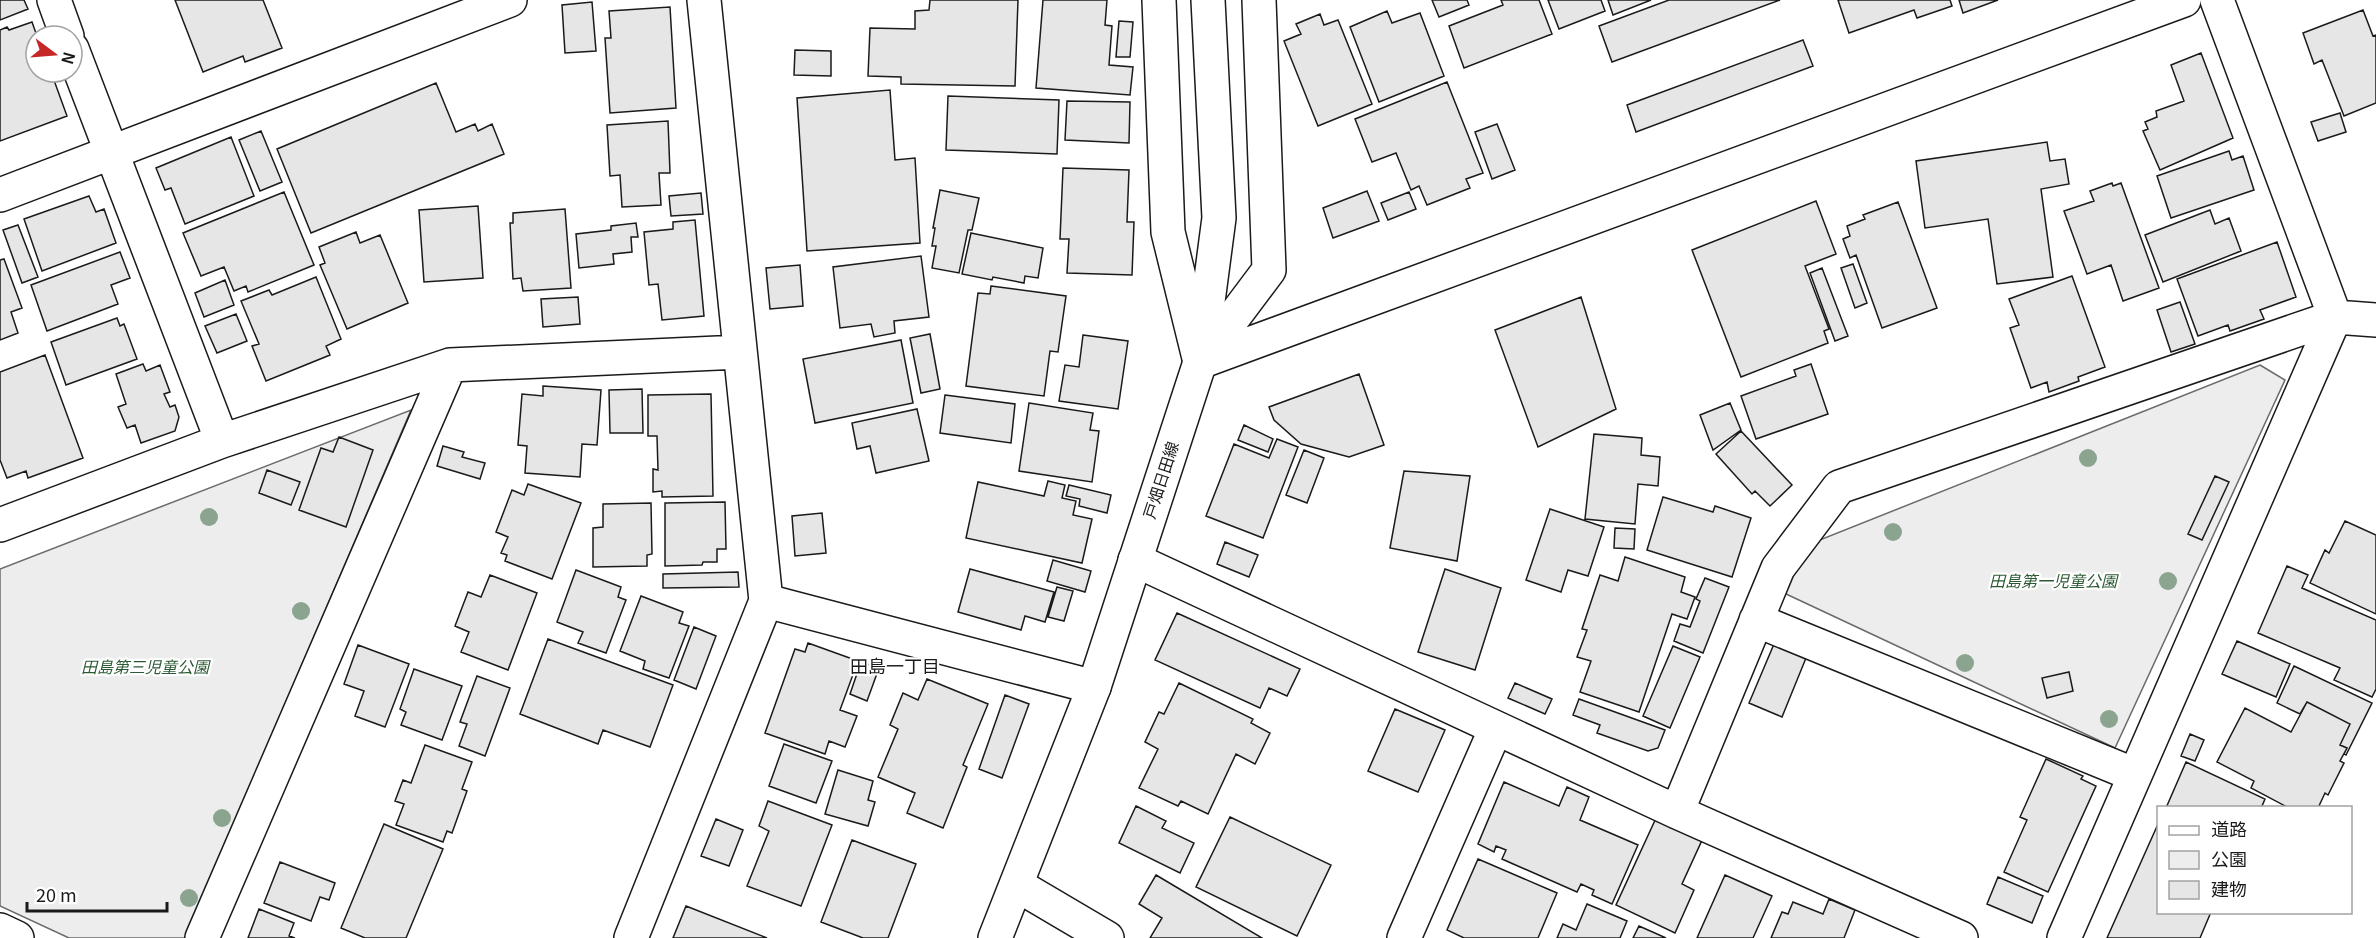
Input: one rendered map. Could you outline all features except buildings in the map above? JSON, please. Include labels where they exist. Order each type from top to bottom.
[{"type":"street","points":[[54,0],[63,24]]},
{"type":"street","points":[[0,195],[510,0]]},
{"type":"street","points":[[631,938],[766,601],[704,0]]},
{"type":"street","points":[[1159,0],[1168,232],[1200,362]]},
{"type":"street","name":"戸畑日田線","points":[[995,938],[1094,687],[1200,362],[1219,218],[1208,0]]},
{"type":"street","points":[[1200,362],[1269,270],[1259,0]]},
{"type":"street","points":[[1200,362],[2184,0]]},
{"type":"street","points":[[2064,938],[2335,317],[2217,0]]},
{"type":"street","points":[[84,81],[222,441]]},
{"type":"street","points":[[1677,812],[1778,568],[1839,487],[2335,317],[2376,320]]},
{"type":"street","points":[[0,525],[222,441],[450,364],[740,352]]},
{"type":"street","points":[[202,938],[450,364]]},
{"type":"street","points":[[1135,560],[1677,812],[1961,938]]},
{"type":"street","points":[[766,601],[1094,687]]},
{"type":"street","points":[[1756,620],[2135,775]]},
{"type":"street","points":[[1404,938],[1496,728]]},
{"type":"street","points":[[1017,885],[1107,938]]},
{"type":"street","points":[[0,930],[17,938]]},
{"type":"green space","name":"田島第一児童公園","points":[[2260,365],[2285,380],[2115,748],[1784,593],[1797,549]]},
{"type":"green space","name":"田島第三児童公園","points":[[411,410],[185,938],[69,938],[0,906],[0,569]]},
{"type":"district","name":"田島一丁目","points":[[895,667]]}]
